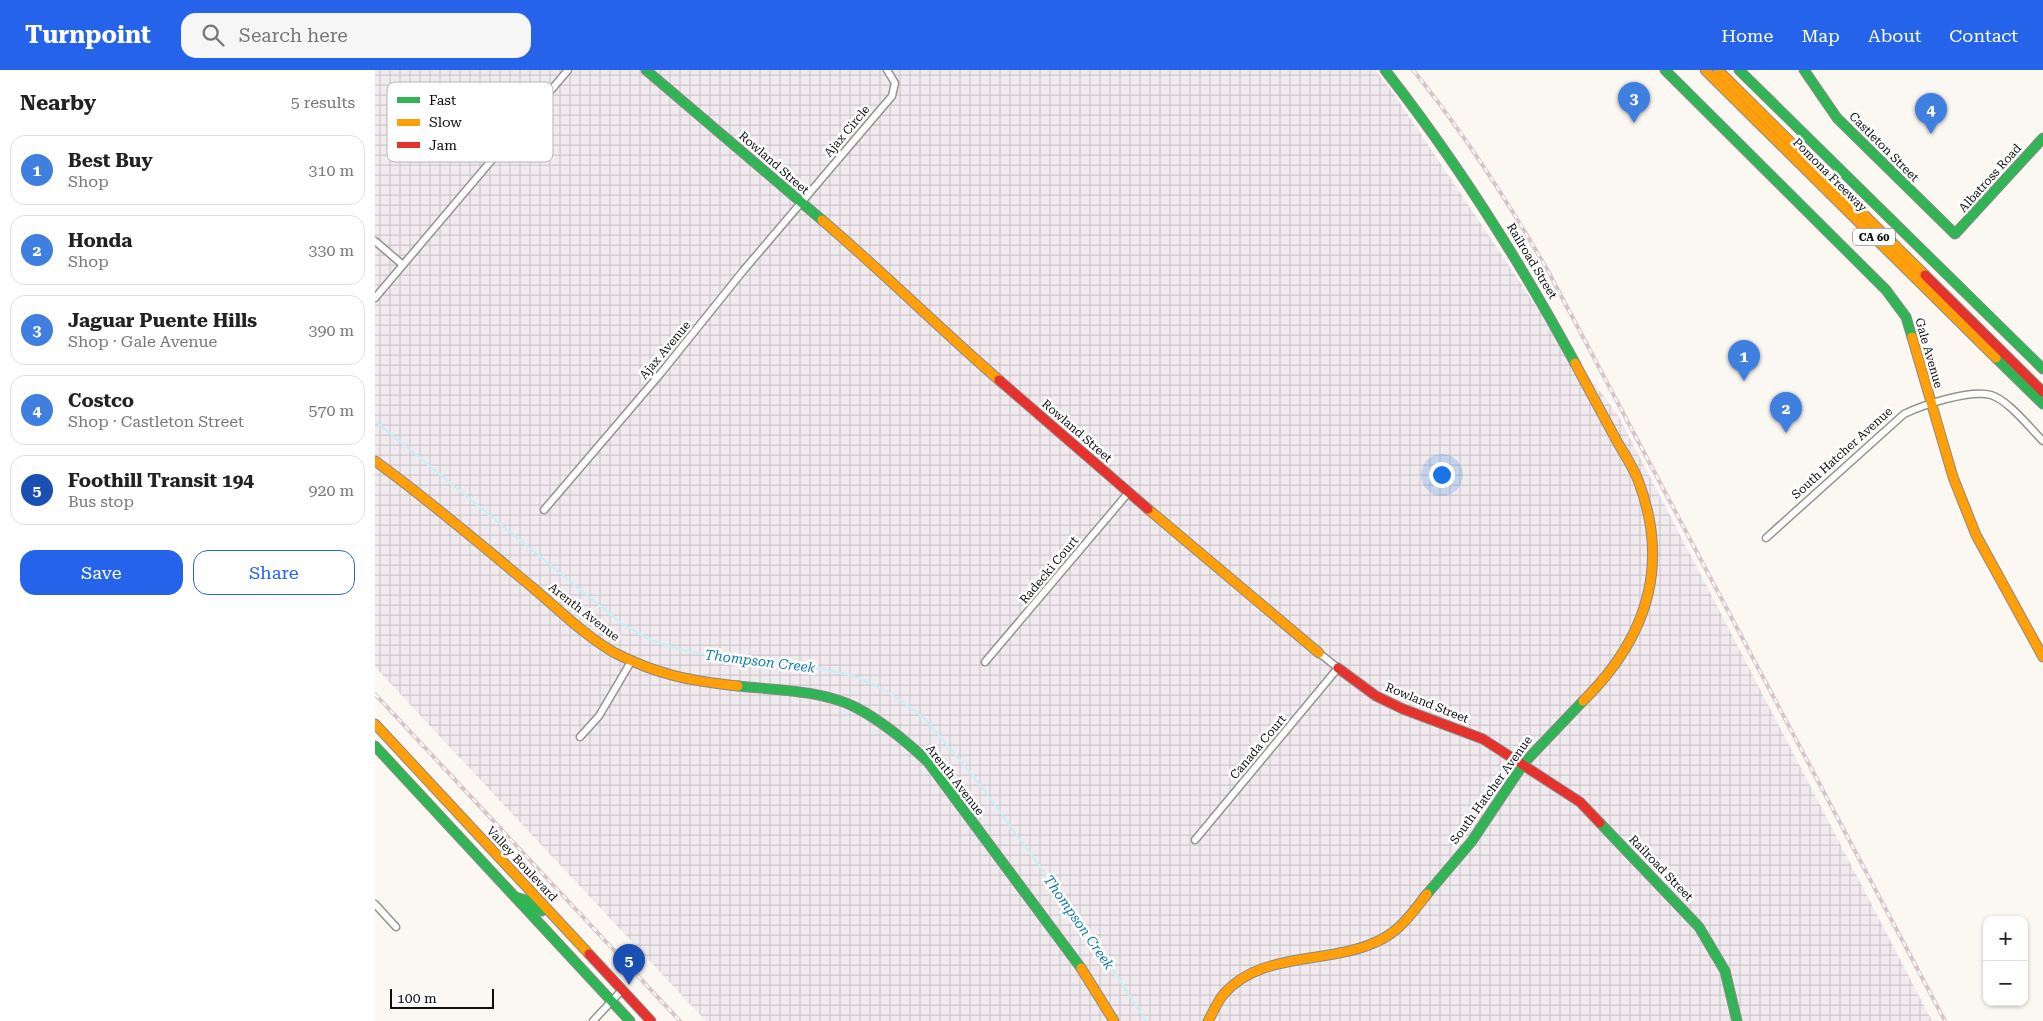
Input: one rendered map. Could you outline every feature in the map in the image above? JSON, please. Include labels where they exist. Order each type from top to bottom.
[{"type":"main road","name":"Rowland Street","points":[[646,70],[885,274],[948,336],[1319,653]]},
{"type":"main road","name":"Railroad Street","points":[[1385,70],[1448,154],[1487,211],[1538,294],[1637,478]]},
{"type":"main road","name":"Gale Avenue","points":[[1665,70],[1886,290],[1906,316],[1953,477],[1976,535],[2043,657]]},
{"type":"main road","name":"Pomona Freeway","points":[[1705,70],[2043,404]]},
{"type":"main road","points":[[1718,70],[2043,392]]},
{"type":"main road","points":[[1725,70],[2043,385]]},
{"type":"main road","name":"Pomona Freeway","points":[[1739,70],[2043,369]]},
{"type":"main road","name":"Castleton Street","points":[[1804,70],[1837,118],[1955,234]]},
{"type":"main road","name":"Albatross Road","points":[[1955,234],[2043,138]]},
{"type":"main road","name":"Arenth Avenue","points":[[375,461],[445,513],[576,625],[614,652],[689,681],[800,693],[827,698],[853,707],[881,722],[905,740],[928,762],[1012,874],[1094,986],[1114,1021]]},
{"type":"main road","name":"South Hatcher Avenue","points":[[1208,1021],[1214,1006],[1227,988],[1244,974],[1267,966],[1358,949],[1379,941],[1399,928],[1471,842],[1524,764],[1545,737],[1598,688],[1627,653],[1645,609],[1653,567],[1651,526],[1637,478]]},
{"type":"main road","name":"Rowland Street","points":[[1337,668],[1376,696],[1403,709],[1483,739],[1524,764]]},
{"type":"main road","name":"Valley Boulevard","points":[[375,724],[651,1021]]},
{"type":"main road","points":[[375,746],[629,1021]]},
{"type":"main road","name":"Railroad Street","points":[[1524,764],[1580,802],[1699,927],[1725,971],[1737,1021]]},
{"type":"main road","points":[[515,898],[521,897],[527,900],[561,925]]},
{"type":"street","points":[[553,89],[569,70]]},
{"type":"street","name":"Ajax Circle","points":[[801,203],[891,96],[895,83],[887,70]]},
{"type":"street","points":[[375,298],[491,162]]},
{"type":"street","name":"Ajax Avenue","points":[[544,510],[593,454],[801,203]]},
{"type":"street","points":[[375,242],[403,265]]},
{"type":"street","name":"South Hatcher Avenue","points":[[1766,538],[1904,414],[1931,402],[1976,394],[1991,395],[2005,404],[2043,441]]},
{"type":"street","name":"Radecki Court","points":[[985,662],[1129,492]]},
{"type":"street","name":"Rowland Street","points":[[1319,653],[1337,668]]},
{"type":"street","points":[[580,737],[599,716],[632,660]]},
{"type":"street","name":"Canada Court","points":[[1195,840],[1337,668]]},
{"type":"street","points":[[375,904],[396,927]]},
{"type":"street","points":[[593,1021],[622,990]]},
{"type":"shaded area","points":[[375,70],[1375,70],[1392,91],[1540,312],[1618,415],[1932,1021],[706,1021],[375,667]]},
{"type":"waterway","name":"Thompson Creek","points":[[375,421],[622,624],[651,640],[678,649],[707,655],[794,663],[854,676],[883,689],[925,719],[975,778],[1093,939],[1146,1021]]},
{"type":"railway","points":[[1413,70],[1450,118],[1484,168],[1517,218],[1548,271],[1945,1021]]},
{"type":"railway","points":[[375,694],[680,1021]]},
{"type":"traffic: fast","points":[[646,70],[822,220]]},
{"type":"traffic: fast","points":[[1385,70],[1437,140],[1486,212],[1532,287],[1575,363]]},
{"type":"traffic: fast","points":[[1665,70],[1886,290],[1906,317],[1912,337]]},
{"type":"traffic: fast","points":[[1739,70],[2043,369]]},
{"type":"traffic: fast","points":[[1804,70],[1837,118],[1955,234],[2043,138]]},
{"type":"traffic: fast","points":[[1996,358],[2043,404]]},
{"type":"traffic: fast","points":[[738,686],[813,694],[841,701],[865,713],[902,739],[928,762],[1081,968]]},
{"type":"traffic: fast","points":[[1427,894],[1472,841],[1524,763],[1583,701]]},
{"type":"traffic: fast","points":[[375,746],[630,1021]]},
{"type":"traffic: fast","points":[[1600,823],[1699,927],[1725,971],[1737,1021]]},
{"type":"traffic: fast","points":[[515,897],[526,900],[542,911]]},
{"type":"traffic: slow","points":[[1705,70],[1996,358]]},
{"type":"traffic: slow","points":[[1718,70],[1925,275]]},
{"type":"traffic: slow","points":[[822,220],[999,380]]},
{"type":"traffic: slow","points":[[1912,337],[1953,477],[1976,535],[2043,657]]},
{"type":"traffic: slow","points":[[1575,363],[1636,475],[1648,512],[1652,542],[1652,571],[1646,600],[1637,627],[1623,652],[1605,677],[1583,701]]},
{"type":"traffic: slow","points":[[375,461],[435,507],[593,639],[615,653],[660,672],[705,682],[738,686]]},
{"type":"traffic: slow","points":[[1148,509],[1319,653]]},
{"type":"traffic: slow","points":[[375,724],[589,954]]},
{"type":"traffic: slow","points":[[1208,1021],[1223,995],[1239,981],[1256,971],[1276,964],[1359,948],[1378,941],[1399,927],[1427,894]]},
{"type":"traffic: slow","points":[[1081,968],[1114,1021]]},
{"type":"traffic: jam","points":[[1925,275],[2043,392]]},
{"type":"traffic: jam","points":[[999,380],[1148,509]]},
{"type":"traffic: jam","points":[[1338,668],[1376,696],[1403,709],[1483,739],[1580,802],[1600,823]]},
{"type":"traffic: jam","points":[[589,954],[651,1021]]},
{"type":"place","name":"Jaguar Puente Hills","points":[[1634,123]]},
{"type":"place","name":"Costco","points":[[1931,134]]},
{"type":"place","name":"Best Buy","points":[[1744,381]]},
{"type":"place","name":"Honda","points":[[1786,433]]},
{"type":"place","name":"Foothill Transit 194","points":[[629,985]]}]
